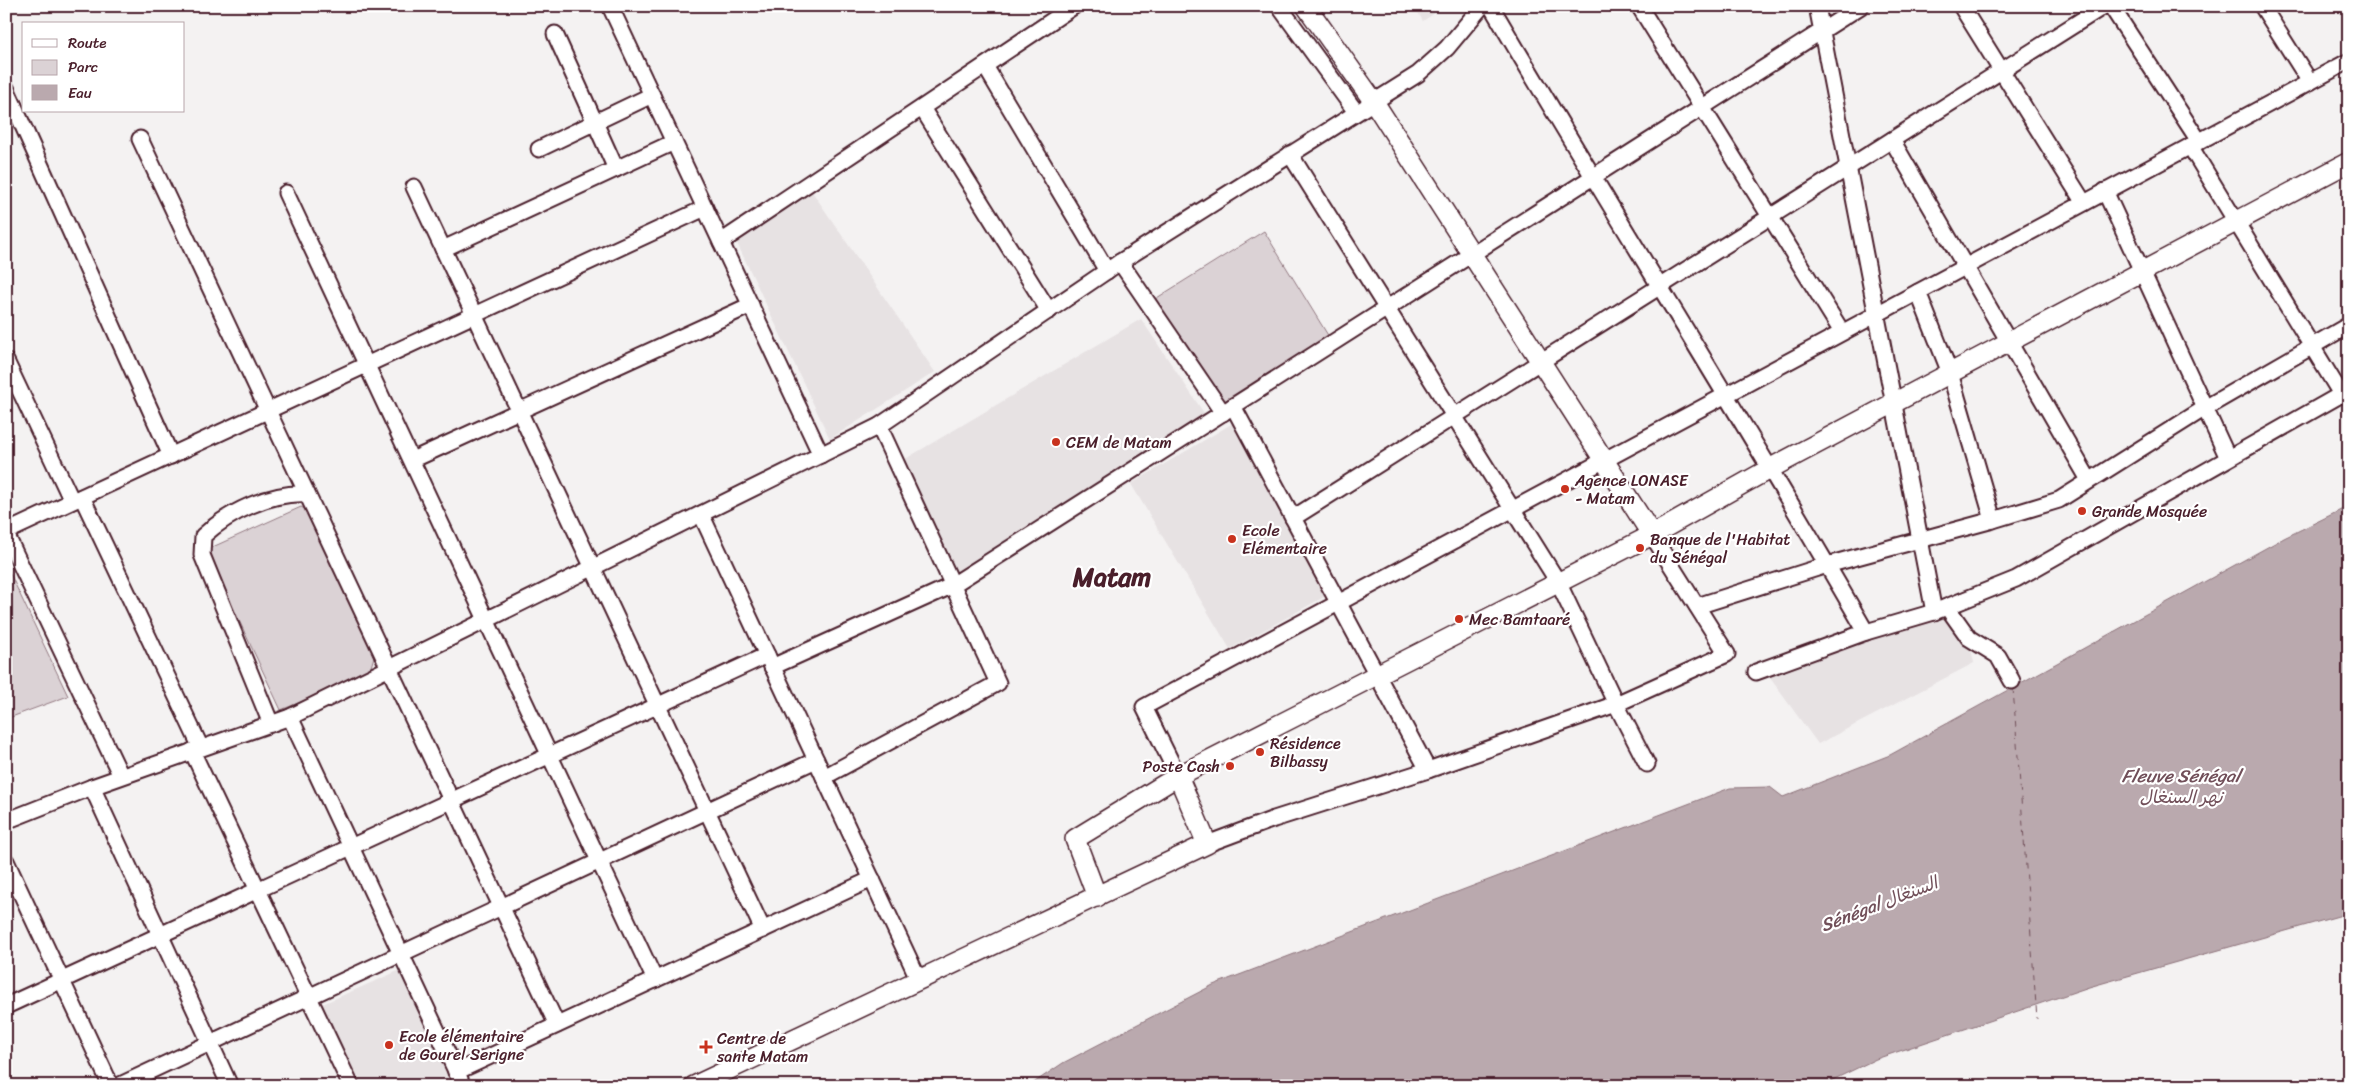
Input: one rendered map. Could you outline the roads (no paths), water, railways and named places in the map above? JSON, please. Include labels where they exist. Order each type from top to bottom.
[{"type":"main road","points":[[1306,6],[1374,102],[1652,535]]},
{"type":"main road","points":[[1097,896],[1075,839],[1178,776],[1652,535],[1771,468],[2349,162]]},
{"type":"main road","points":[[694,1086],[1207,844],[1178,776]]},
{"type":"street","points":[[610,6],[821,455]]},
{"type":"street","points":[[721,242],[1074,6]]},
{"type":"street","points":[[1279,6],[1356,112]]},
{"type":"street","points":[[6,822],[121,776],[290,717],[390,670],[593,567],[879,426],[1120,262],[1418,74],[1447,48],[1482,6]]},
{"type":"street","points":[[1491,6],[1592,178],[1771,468],[1866,632]]},
{"type":"street","points":[[1640,6],[1772,216],[1842,332]]},
{"type":"street","points":[[1817,6],[1920,540],[1940,610],[1969,638],[1998,656],[2012,681]]},
{"type":"street","points":[[6,1006],[657,705],[770,661],[951,586],[1861,6]]},
{"type":"street","points":[[1962,6],[2084,203]]},
{"type":"street","points":[[1293,518],[2104,6]]},
{"type":"street","points":[[1756,672],[1866,632],[1940,610],[2016,579],[2345,392],[2312,346],[2236,222],[2194,143],[2111,6]]},
{"type":"street","points":[[2262,6],[2310,82]]},
{"type":"street","points":[[555,34],[616,169]]},
{"type":"street","points":[[984,66],[1107,271]]},
{"type":"street","points":[[1178,776],[1144,707],[2194,143],[2310,82],[2347,67]]},
{"type":"street","points":[[6,88],[171,456]]},
{"type":"street","points":[[538,149],[652,95]]},
{"type":"street","points":[[922,108],[1049,311]]},
{"type":"street","points":[[140,139],[557,1025]]},
{"type":"street","points":[[1892,140],[2090,480]]},
{"type":"street","points":[[443,249],[674,142]]},
{"type":"street","points":[[1290,154],[1558,582],[1647,764]]},
{"type":"street","points":[[414,187],[763,930]]},
{"type":"street","points":[[2105,191],[2228,458]]},
{"type":"street","points":[[286,193],[655,980]]},
{"type":"street","points":[[121,776],[6,533],[705,208]]},
{"type":"street","points":[[1120,262],[1228,410],[1293,518],[1428,770]]},
{"type":"street","points":[[1918,292],[1950,373],[1994,520]]},
{"type":"street","points":[[412,460],[751,305]]},
{"type":"street","points":[[1697,606],[1827,565],[1994,520],[2059,500],[2205,408],[2349,325]]},
{"type":"street","points":[[6,361],[77,499],[196,750],[258,889],[351,1086]]},
{"type":"street","points":[[824,777],[998,683],[951,586],[879,426]]},
{"type":"street","points":[[271,724],[202,555],[203,536],[229,516],[275,498],[293,494],[307,494]]},
{"type":"street","points":[[702,514],[919,980]]},
{"type":"street","points":[[1207,844],[1274,819],[1428,770],[1616,704],[1728,654],[1652,535]]},
{"type":"street","points":[[290,717],[459,1079],[557,1025],[872,879]]},
{"type":"street","points":[[118,1086],[816,760]]},
{"type":"street","points":[[92,787],[230,1086]]},
{"type":"street","points":[[6,861],[111,1086]]},
{"type":"water","name":"Fleuve Sénégal نهر السنغال","points":[[2349,506],[2349,913],[2089,987],[1876,1059],[1820,1086],[1029,1086],[1063,1063],[1213,985],[1730,788],[1770,787],[1783,797],[1890,755],[2284,538]]},
{"type":"place","name":"CEM de Matam","points":[[1056,442]]},
{"type":"place","name":"Agence LONASE - Matam","points":[[1565,489]]},
{"type":"place","name":"Grande Mosquée","points":[[2082,511]]},
{"type":"place","name":"Ecole Elémentaire","points":[[1232,539]]},
{"type":"place","name":"Banque de l'Habitat du Sénégal","points":[[1640,548]]},
{"type":"place","name":"Mec Bamtaaré","points":[[1459,619]]},
{"type":"place","name":"Résidence Bilbassy","points":[[1260,752]]},
{"type":"place","name":"Poste Cash","points":[[1230,766]]},
{"type":"place","name":"Ecole élémentaire de Gourel Serigne","points":[[389,1045]]},
{"type":"place","name":"Centre de sante Matam","points":[[706,1047]]},
{"type":"district","name":"Matam","points":[[1112,577]]},
{"type":"water label","name":"Sénégal السنغال","points":[[1879,904]]}]
